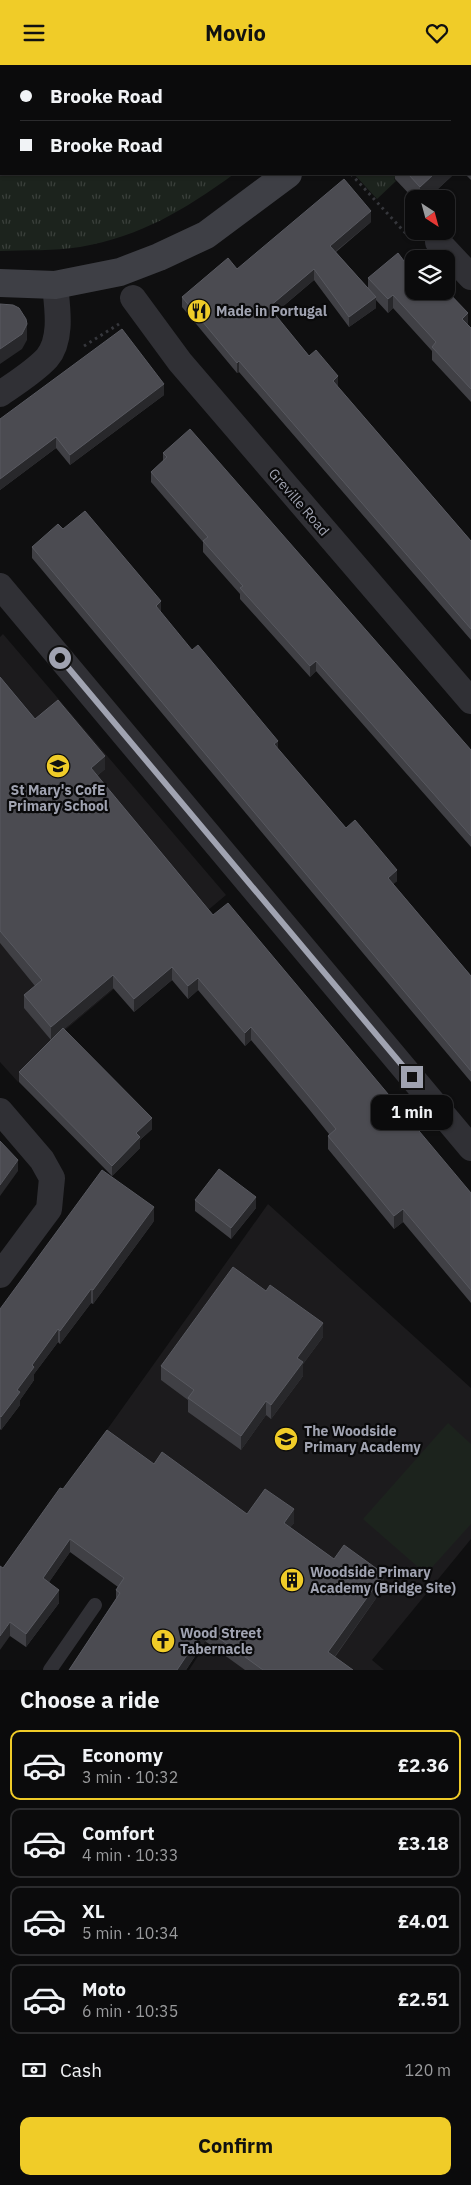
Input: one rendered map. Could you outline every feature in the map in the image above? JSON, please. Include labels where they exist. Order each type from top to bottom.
[{"type":"street","points":[[0,283],[55,285],[120,272],[198,239],[287,175]]},
{"type":"street","points":[[438,242],[471,277]]},
{"type":"street","points":[[0,394],[48,356],[55,341],[58,318],[55,285]]},
{"type":"street","name":"Greville Road","points":[[137,305],[180,362],[471,701]]},
{"type":"street","points":[[0,586],[471,1148]]},
{"type":"street","points":[[0,1111],[42,1160],[52,1179],[49,1209],[0,1275]]},
{"type":"lane","points":[[50,1670],[95,1605]]},
{"type":"path","points":[[352,175],[408,238],[438,242]]},
{"type":"path","points":[[77,352],[137,305]]},
{"type":"shaded area","name":"St Mary's CofE Primary School","points":[[3,634],[226,895],[52,1041],[56,1046],[18,1082],[0,1062],[0,637]]},
{"type":"shaded area","name":"The Woodside Primary Academy","points":[[268,1204],[471,1388],[471,1539],[372,1660],[384,1670],[189,1670],[200,1653],[157,1624],[64,1490]]},
{"type":"green space","points":[[0,175],[233,175],[180,210],[143,229],[123,236],[80,247],[0,251]]},
{"type":"green space","points":[[355,175],[398,175],[394,179],[396,181],[377,199]]},
{"type":"green space","points":[[448,1423],[471,1444],[471,1524],[426,1574],[363,1519]]},
{"type":"building","points":[[409,175],[433,175],[420,187]]},
{"type":"building","points":[[344,179],[371,211],[330,246],[376,297],[349,317],[314,269],[269,307],[309,356],[316,350],[338,376],[333,381],[471,541],[471,629],[239,361],[237,363],[182,297],[228,258],[237,269]]},
{"type":"building","points":[[398,253],[405,262],[405,300],[455,299],[468,313],[462,319],[471,328],[471,389],[432,347],[436,342],[393,295],[388,299],[368,278]]},
{"type":"building","points":[[0,304],[13,305],[19,308],[27,324],[22,334],[0,349]]},
{"type":"building","points":[[122,329],[164,384],[70,455],[56,437],[0,479],[0,419]]},
{"type":"building","points":[[190,429],[471,750],[471,836],[316,661],[310,666],[240,588],[243,586],[203,541],[208,537],[151,472],[167,457],[163,453]]},
{"type":"building","points":[[85,511],[161,601],[156,606],[192,650],[198,645],[278,741],[274,744],[346,828],[355,820],[397,870],[388,878],[471,976],[471,1071],[32,547],[58,524],[63,529]]},
{"type":"building","points":[[0,677],[35,719],[58,700],[105,756],[91,768],[213,915],[228,903],[471,1193],[471,1290],[403,1209],[394,1216],[328,1136],[336,1129],[308,1095],[251,1027],[245,1033],[198,978],[188,986],[172,967],[134,999],[113,975],[51,1027],[24,995],[42,980],[0,931]]},
{"type":"building","points":[[63,1028],[152,1118],[136,1133],[140,1137],[112,1166],[19,1072]]},
{"type":"building","points":[[0,1141],[18,1160],[0,1185]]},
{"type":"building","points":[[219,1169],[256,1197],[231,1228],[195,1200]]},
{"type":"building","points":[[102,1170],[154,1207],[93,1290],[91,1289],[60,1331],[58,1329],[32,1365],[34,1367],[17,1390],[20,1392],[1,1417],[0,1309]]},
{"type":"building","points":[[233,1267],[266,1291],[270,1285],[323,1323],[297,1358],[303,1362],[271,1405],[266,1401],[241,1436],[188,1398],[194,1390],[161,1366]]},
{"type":"building","points":[[107,1430],[154,1464],[162,1452],[247,1514],[265,1489],[294,1509],[284,1523],[334,1559],[344,1545],[384,1574],[328,1652],[353,1670],[263,1670],[205,1628],[177,1670],[69,1670],[120,1593],[116,1590],[124,1578],[70,1539],[43,1578],[59,1590],[26,1634],[10,1622],[0,1636],[0,1566],[3,1568],[60,1488],[63,1489]]},
{"type":"place","name":"Made in Portugal","points":[[199,311]]},
{"type":"place","name":"St Mary's CofE Primary School","points":[[58,766]]},
{"type":"place","name":"The Woodside Primary Academy","points":[[286,1439]]},
{"type":"place","name":"Woodside Primary Academy (Bridge Site)","points":[[292,1580]]},
{"type":"place","name":"Wood Street Tabernacle","points":[[163,1641]]},
{"type":"route","points":[[60,658],[412,1077]]}]
